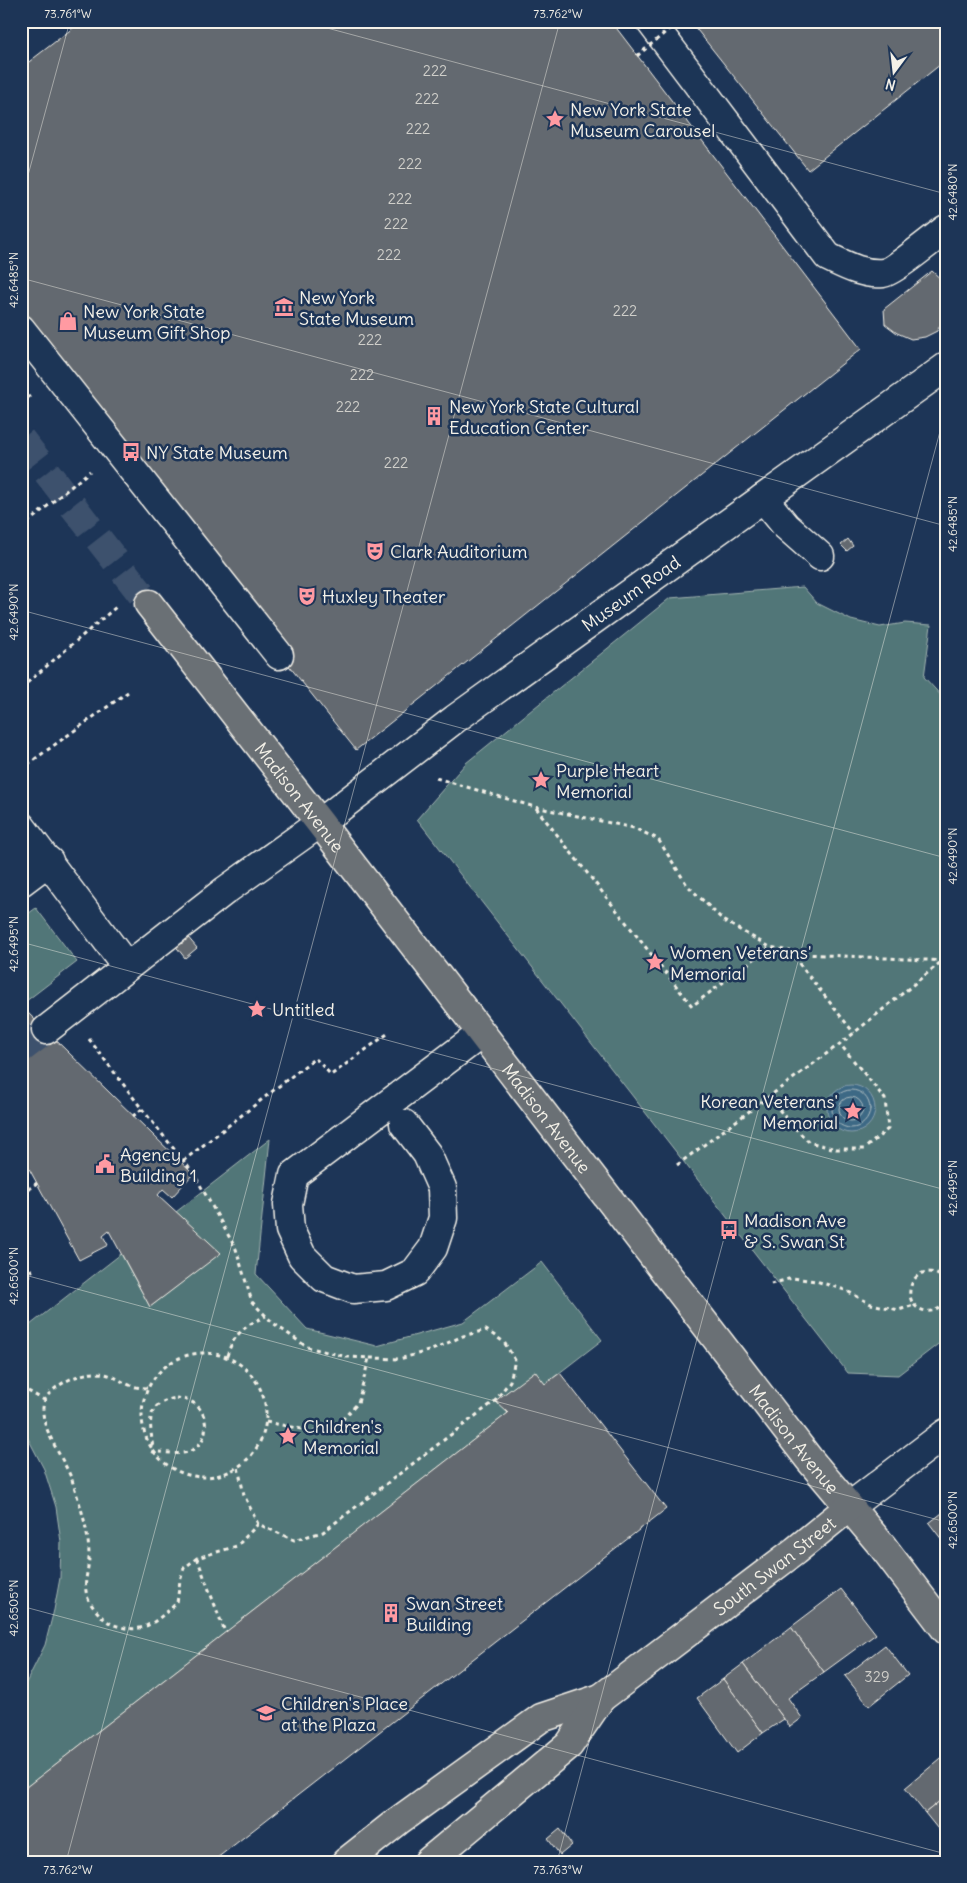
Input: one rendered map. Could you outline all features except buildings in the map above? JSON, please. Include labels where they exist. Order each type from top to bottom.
[{"type":"main road","name":"Madison Avenue","points":[[149,604],[797,1443],[882,1547],[946,1630]]},
{"type":"main road","name":"South Swan Street","points":[[428,1862],[569,1745],[601,1698],[795,1551],[848,1507]]},
{"type":"main road","name":"South Swan Street","points":[[360,1858],[541,1718],[601,1698]]},
{"type":"street","points":[[650,21],[828,257],[858,271],[885,273],[946,229]]},
{"type":"street","points":[[21,329],[279,655]]},
{"type":"street","name":"Museum Road","points":[[46,1030],[226,890],[320,823],[455,719],[946,367]]},
{"type":"street","points":[[763,498],[786,526],[820,556]]},
{"type":"street","points":[[21,826],[127,967]]},
{"type":"street","points":[[21,882],[48,860]]},
{"type":"street","points":[[404,1124],[426,1154],[442,1188],[443,1218],[433,1248],[415,1272],[386,1286],[353,1289],[324,1278],[302,1256],[290,1230],[288,1204],[294,1175],[481,1034]]},
{"type":"street","name":"South Swan Street","points":[[848,1507],[946,1432]]},
{"type":"path","points":[[637,56],[679,21]]},
{"type":"path","points":[[21,528],[95,467]]},
{"type":"path","points":[[21,688],[117,606]]},
{"type":"path","points":[[21,768],[128,692]]},
{"type":"path","points":[[436,778],[535,807],[634,828],[658,839],[687,885],[724,921],[770,947],[804,954],[944,961]]},
{"type":"path","points":[[535,807],[692,1006],[770,947]]},
{"type":"path","points":[[788,951],[854,1033]]},
{"type":"path","points":[[678,1165],[840,1044],[944,961]]},
{"type":"path","points":[[69,1012],[194,1174],[236,1249],[252,1302],[273,1323],[307,1347],[347,1357],[399,1359],[432,1350],[463,1336],[486,1330],[504,1342],[516,1360],[510,1381],[495,1401],[324,1532],[294,1540],[258,1524],[244,1494],[238,1467]]},
{"type":"path","points":[[183,1161],[315,1058],[331,1075],[390,1032]]},
{"type":"path","points":[[769,1097],[809,1142],[836,1149],[864,1149],[888,1129],[885,1099],[840,1044]]},
{"type":"path","points":[[133,1116],[142,1109]]},
{"type":"path","points":[[21,1194],[37,1183]]},
{"type":"path","points":[[21,1256],[32,1273],[21,1282]]},
{"type":"path","points":[[939,1274],[946,1258]]},
{"type":"path","points":[[946,1281],[939,1274],[925,1272],[919,1274],[909,1289],[914,1305],[920,1309],[933,1311],[946,1302]]},
{"type":"path","points":[[771,1284],[792,1278],[816,1281],[845,1290],[871,1304],[899,1310],[914,1305]]},
{"type":"path","points":[[227,1356],[231,1343],[249,1323],[266,1316]]},
{"type":"path","points":[[208,1352],[227,1356],[244,1367],[258,1383],[265,1402],[266,1422],[262,1439],[252,1455],[238,1467],[221,1475],[202,1477],[184,1474],[167,1465],[153,1452],[145,1438],[141,1421],[142,1404],[147,1388],[157,1372],[172,1361],[189,1354],[208,1352]]},
{"type":"path","points":[[266,1422],[317,1432],[340,1422],[358,1404],[370,1358]]},
{"type":"path","points":[[147,1388],[134,1388],[104,1373],[87,1374],[64,1382],[44,1400],[43,1413],[46,1428],[70,1473],[82,1512],[89,1557],[86,1592],[94,1609],[108,1623],[133,1630],[153,1623],[177,1603],[180,1580],[184,1568],[197,1558],[237,1546],[258,1524]]},
{"type":"path","points":[[21,1387],[44,1400]]},
{"type":"path","points":[[176,1398],[194,1403],[201,1410],[205,1418],[204,1437],[199,1445],[184,1454],[153,1452],[150,1420],[159,1404],[176,1398]]},
{"type":"path","points":[[197,1558],[226,1632]]},
{"type":"green space","points":[[803,587],[817,603],[851,620],[880,627],[905,623],[931,625],[924,677],[946,701],[946,1338],[898,1375],[848,1373],[417,819],[466,763],[670,598]]},
{"type":"green space","points":[[36,908],[77,962],[21,1005],[21,919]]},
{"type":"green space","points":[[270,1139],[256,1274],[307,1329],[377,1346],[463,1322],[542,1262],[602,1340],[545,1384],[535,1372],[498,1401],[508,1413],[21,1791],[21,1693],[45,1645],[60,1578],[61,1542],[56,1507],[44,1469],[21,1425],[21,1332],[121,1254],[150,1307],[220,1253],[176,1212]]},
{"type":"water","points":[[851,1085],[860,1087],[868,1092],[873,1100],[875,1109],[873,1118],[868,1126],[860,1131],[851,1133],[842,1131],[834,1126],[829,1118],[827,1109],[829,1100],[834,1092],[842,1087]]},
{"type":"tunnel","points":[[21,439],[149,604]]},
{"type":"tunnel","points":[[21,1049],[46,1030]]},
{"type":"place","name":"New York State Museum Carousel","points":[[555,119]]},
{"type":"place","name":"New York State Museum","points":[[284,307]]},
{"type":"place","name":"New York State Museum Gift Shop","points":[[68,321]]},
{"type":"place","name":"New York State Cultural Education Center","points":[[434,416]]},
{"type":"place","name":"NY State Museum","points":[[131,452]]},
{"type":"place","name":"Clark Auditorium","points":[[375,551]]},
{"type":"place","name":"Huxley Theater","points":[[307,596]]},
{"type":"place","name":"Purple Heart Memorial","points":[[541,780]]},
{"type":"place","name":"Women Veterans' Memorial","points":[[655,962]]},
{"type":"place","name":"Untitled","points":[[257,1009]]},
{"type":"place","name":"Korean Veterans' Memorial","points":[[853,1111]]},
{"type":"place","name":"Agency Building 1","points":[[105,1164]]},
{"type":"place","name":"Madison Ave & S. Swan St","points":[[729,1230]]},
{"type":"place","name":"Children's Memorial","points":[[288,1436]]},
{"type":"place","name":"Swan Street Building","points":[[391,1613]]},
{"type":"place","name":"Children's Place at the Plaza","points":[[266,1713]]}]
